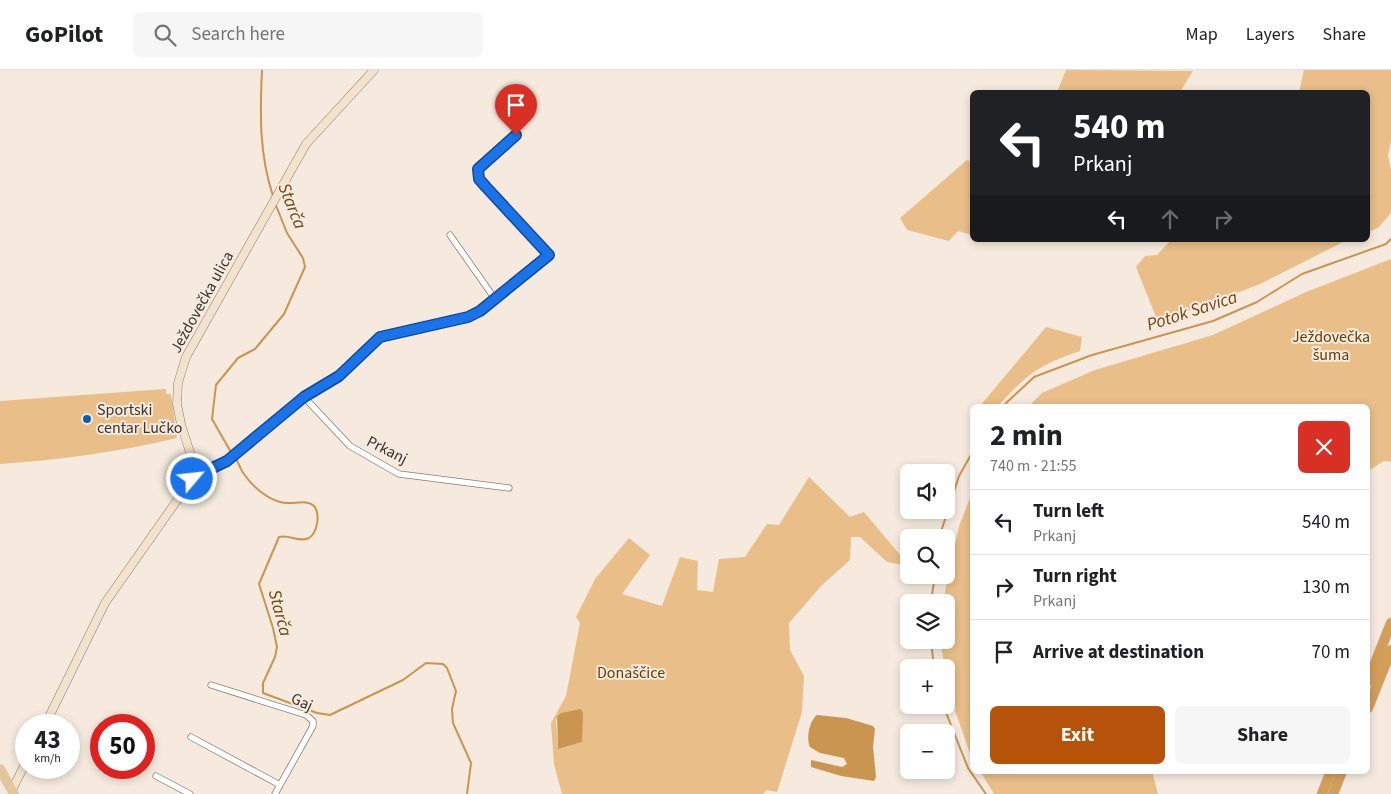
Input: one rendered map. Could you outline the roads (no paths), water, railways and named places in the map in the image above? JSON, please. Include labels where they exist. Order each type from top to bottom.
[{"type":"highway","points":[[1370,676],[1391,623]]},
{"type":"highway","points":[[1370,703],[1391,650]]},
{"type":"highway","points":[[1322,794],[1330,774]]},
{"type":"highway","points":[[1333,794],[1341,774]]},
{"type":"main road","name":"Ježdovečka ulica","points":[[194,474],[193,462],[177,404],[182,366],[199,330],[228,285],[274,200],[313,134],[374,70]]},
{"type":"main road","points":[[50,714],[105,603],[189,486],[194,474]]},
{"type":"main road","points":[[0,769],[13,792]]},
{"type":"main road","points":[[13,792],[19,779]]},
{"type":"street","points":[[194,474],[209,470],[229,459],[304,397],[339,376],[380,337],[468,317],[495,299],[549,255],[486,187],[478,175],[478,169],[516,135]]},
{"type":"street","points":[[450,236],[495,299]]},
{"type":"street","name":"Prkanj","points":[[304,397],[350,446],[399,474],[509,488]]},
{"type":"street","name":"Gaj","points":[[211,685],[306,715],[313,721],[313,726],[275,794]]},
{"type":"street","points":[[191,737],[280,785]]},
{"type":"street","points":[[156,776],[190,794]]},
{"type":"waterway","name":"Starča","points":[[262,70],[261,118],[263,149],[268,180],[273,196]]},
{"type":"waterway","name":"Starča","points":[[232,454],[212,419],[216,385],[238,358],[255,349],[284,314],[305,267],[303,258],[287,233],[275,203]]},
{"type":"waterway","name":"Potok Savica","points":[[1005,404],[1034,377],[1092,355],[1213,321],[1257,302],[1302,274],[1386,244],[1391,239]]},
{"type":"waterway","name":"Starča","points":[[235,457],[247,478],[265,495],[284,503],[303,502],[311,504],[316,509],[318,518],[316,528],[309,538],[302,540],[283,536],[279,537],[259,584],[277,647],[275,657],[263,683],[263,693],[317,713],[330,715],[403,680],[426,663],[443,664],[447,668],[456,691],[452,709],[453,723],[471,763],[467,794]]},
{"type":"waterway","name":"Potok Savica","points":[[942,529],[959,476],[970,457]]},
{"type":"waterway","name":"Potok Savica","points":[[932,594],[934,584]]},
{"type":"waterway","name":"Potok Savica","points":[[932,649],[933,659]]},
{"type":"waterway","name":"Potok Savica","points":[[947,714],[970,771]]},
{"type":"waterway","name":"Potok Savica","points":[[972,774],[986,794]]},
{"type":"place","name":"Sportski centar Lučko","points":[[87,419]]},
{"type":"park label","name":"Ježdovečka šuma","points":[[1331,346]]},
{"type":"park label","name":"Donaščice","points":[[631,673]]}]
